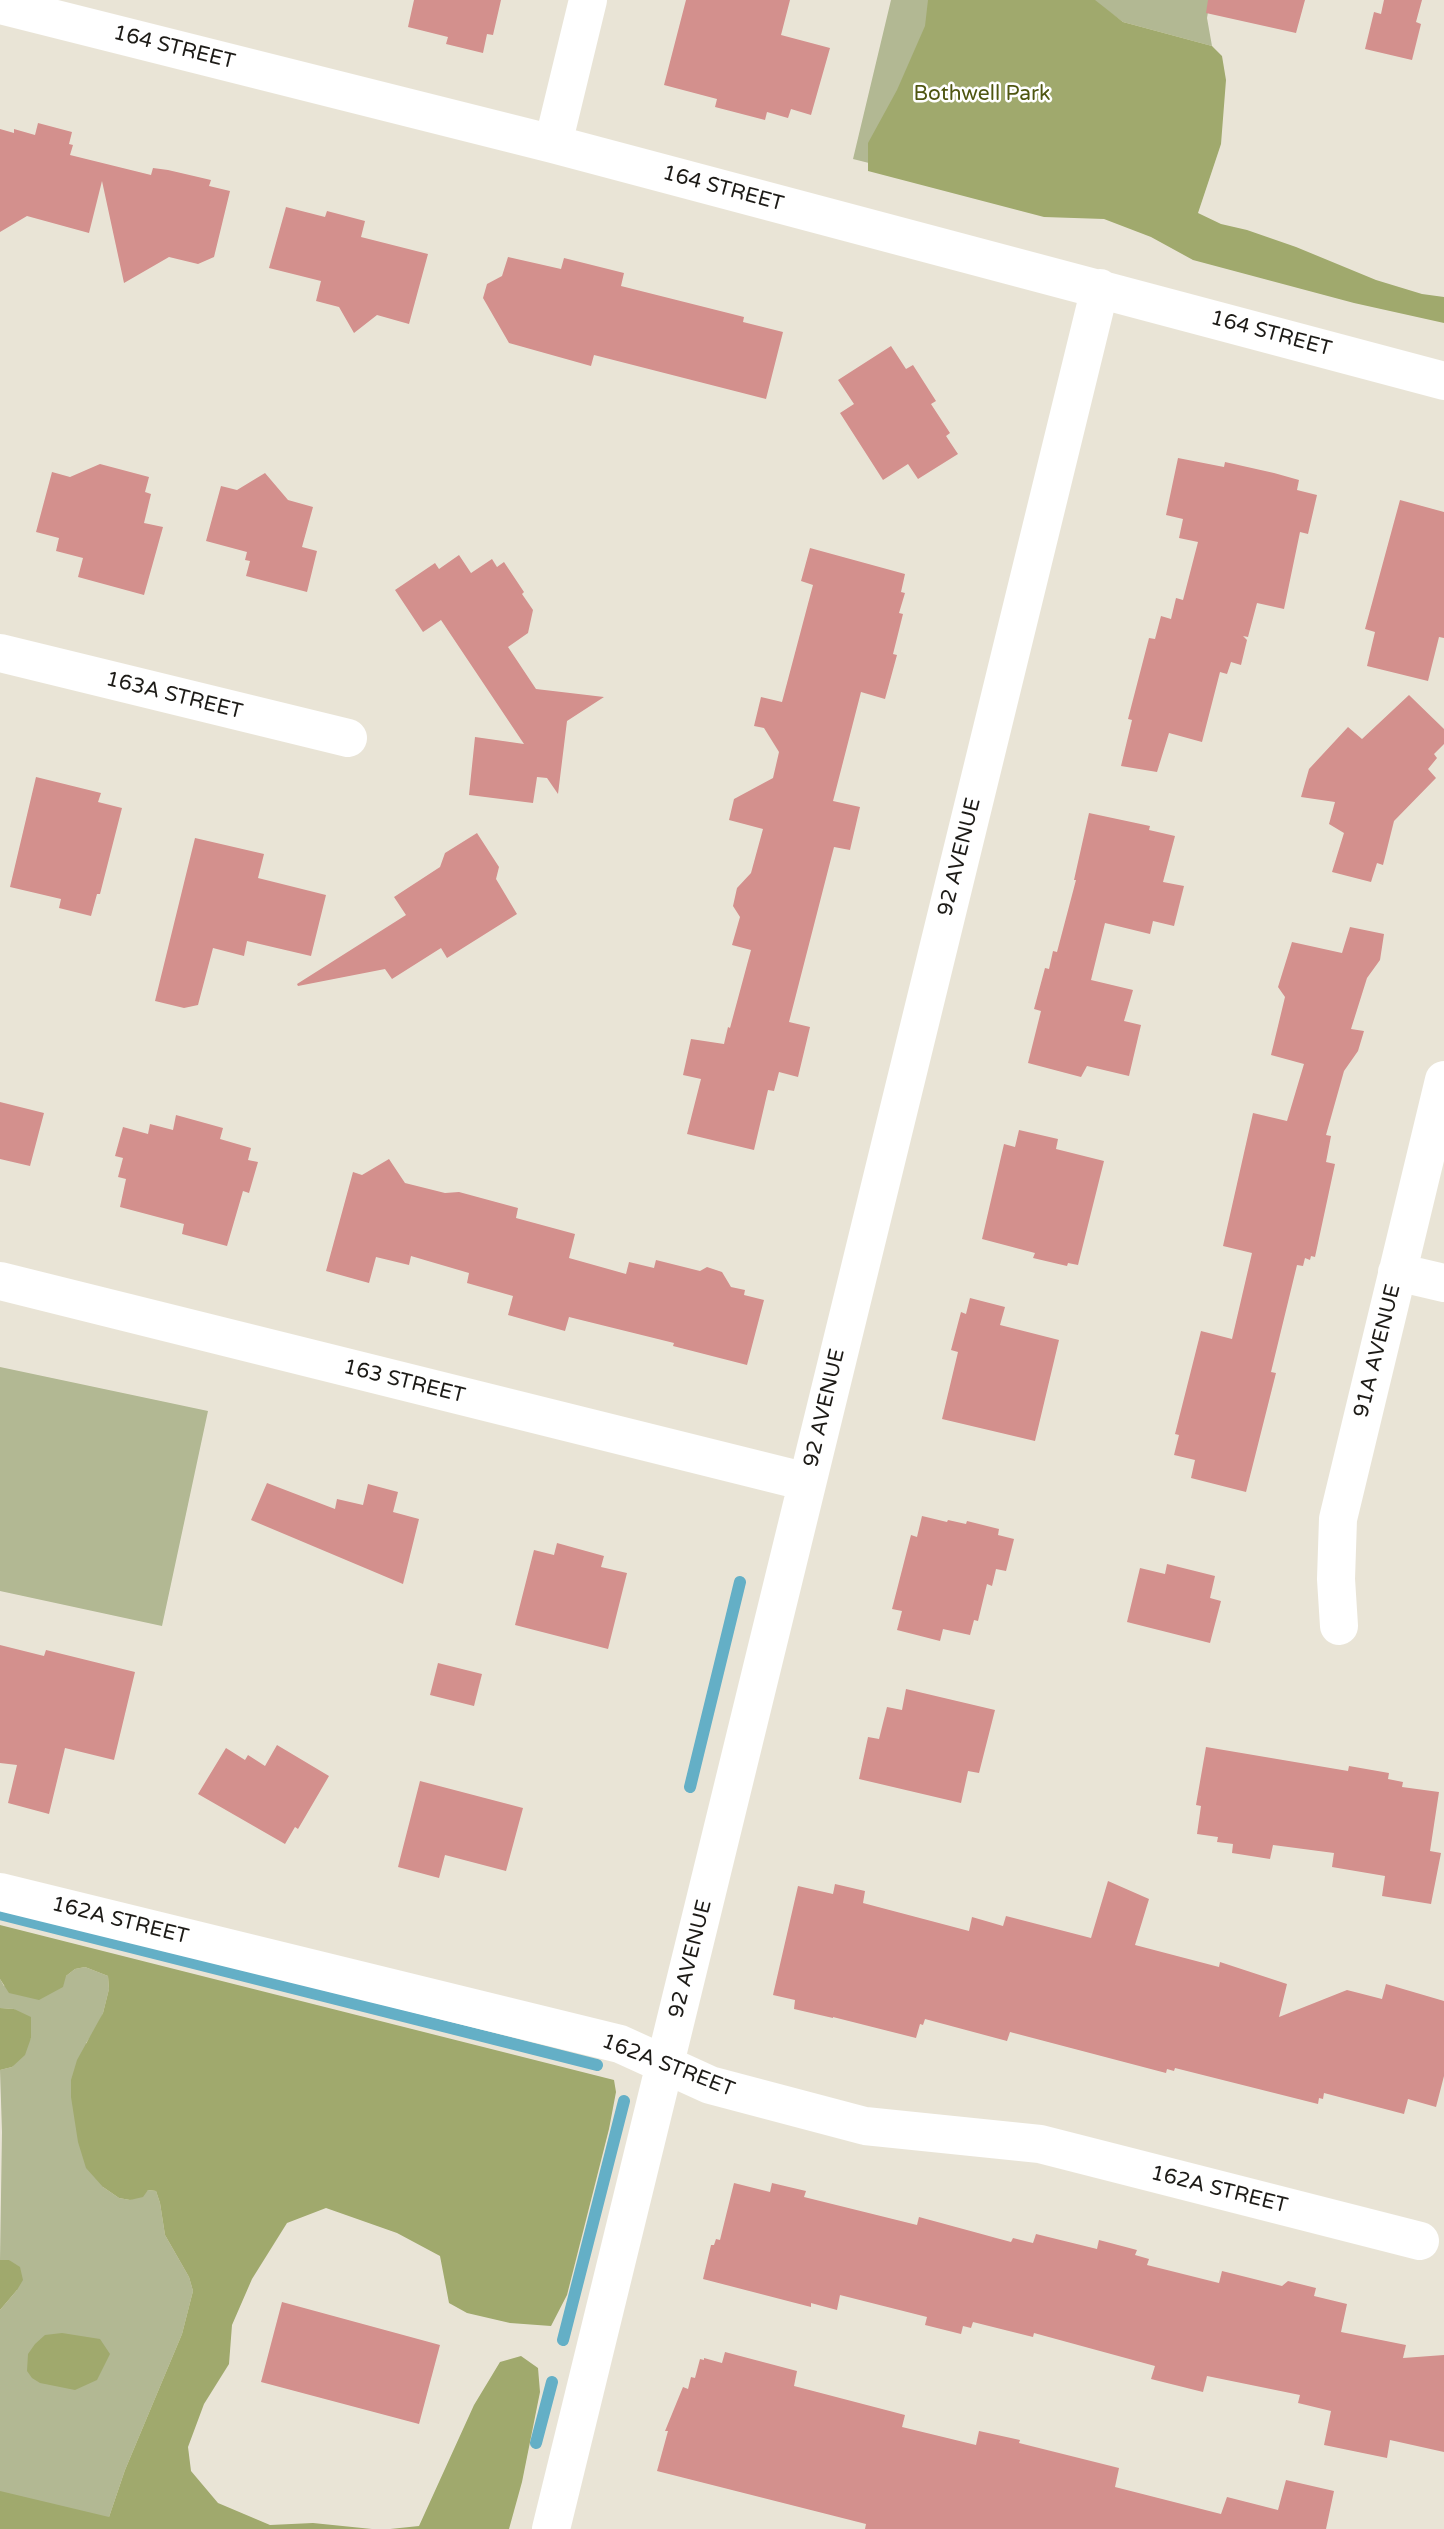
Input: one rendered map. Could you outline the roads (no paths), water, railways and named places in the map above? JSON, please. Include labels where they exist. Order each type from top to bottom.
[{"type":"street","points":[[553,144],[588,0]]},
{"type":"street","name":"164 STREET","points":[[0,5],[553,144],[1444,381]]},
{"type":"street","name":"92 AVENUE","points":[[551,2529],[1100,288]]},
{"type":"street","name":"163A STREET","points":[[0,653],[348,737]]},
{"type":"street","name":"91A AVENUE","points":[[1339,1626],[1336,1579],[1338,1519],[1444,1080]]},
{"type":"street","points":[[1397,1272],[1444,1283]]},
{"type":"street","name":"163 STREET","points":[[0,1281],[807,1482]]},
{"type":"street","name":"162A STREET","points":[[0,1892],[620,2044],[710,2085],[865,2126],[1040,2144],[1420,2241]]},
{"type":"waterway","points":[[690,1787],[740,1582]]},
{"type":"waterway","points":[[0,1914],[597,2065]]},
{"type":"waterway","points":[[563,2340],[624,2101]]},
{"type":"waterway","points":[[536,2443],[552,2382]]},
{"type":"park label","name":"Bothwell Park","points":[[982,94]]}]
